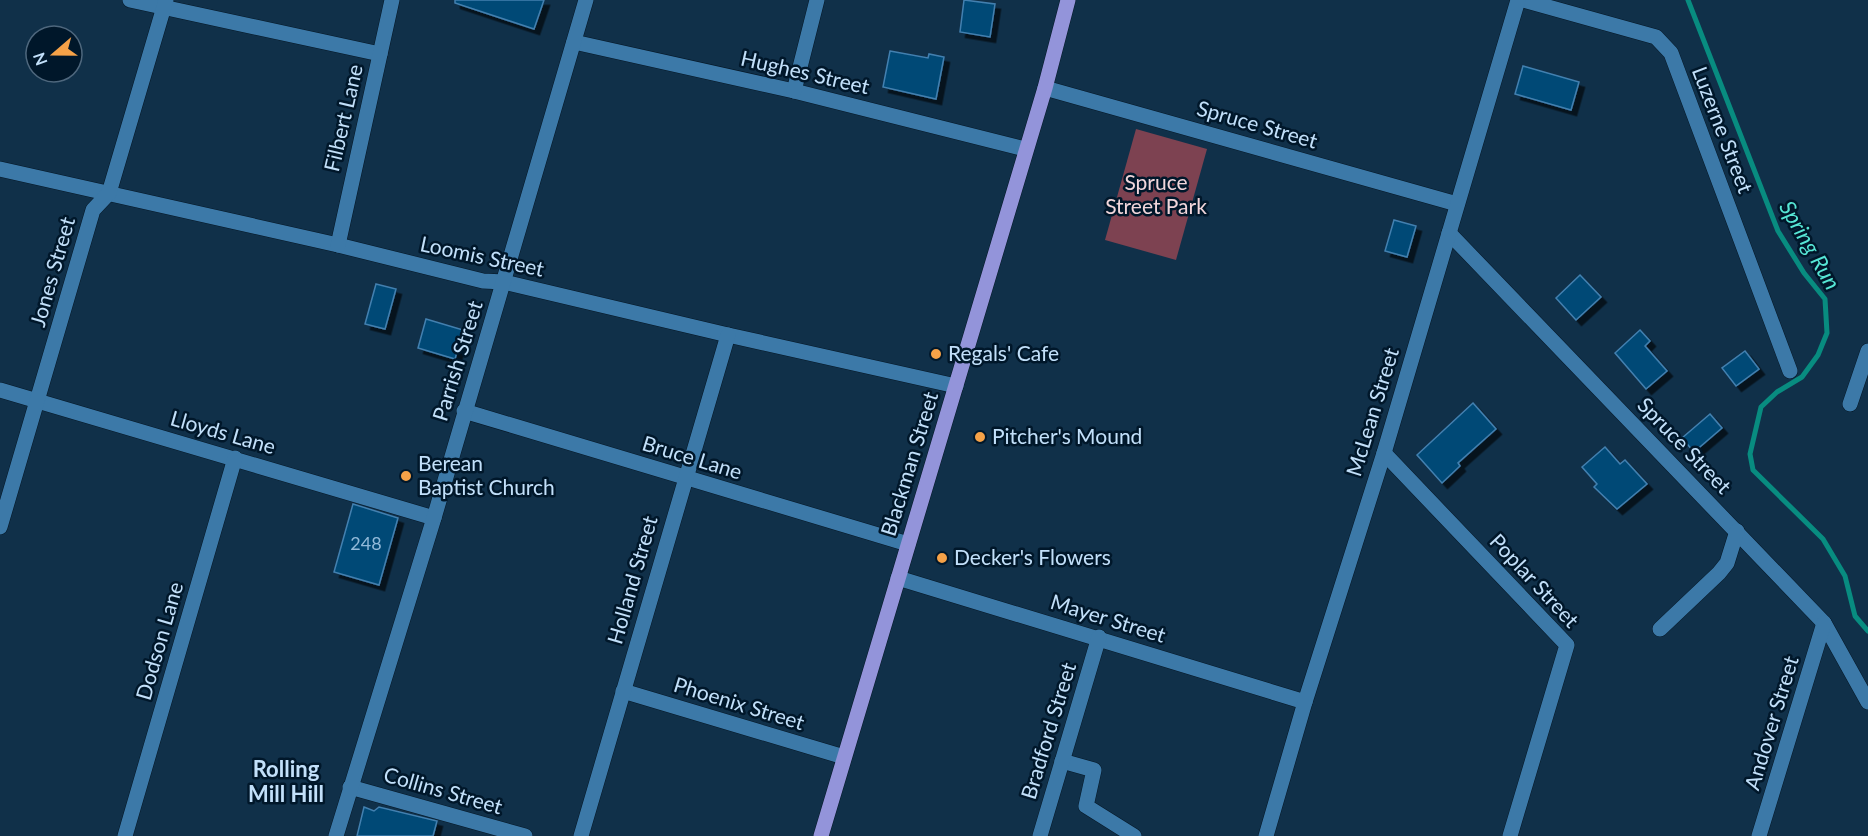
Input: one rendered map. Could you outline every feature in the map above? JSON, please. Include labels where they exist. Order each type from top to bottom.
[{"type":"main road","name":"Blackman Street","points":[[821,836],[1045,88],[1068,0]]},
{"type":"street","points":[[130,0],[165,4],[380,54]]},
{"type":"street","name":"Filbert Lane","points":[[338,245],[375,86],[392,0]]},
{"type":"street","name":"Parrish Street","points":[[336,836],[434,518],[586,0]]},
{"type":"street","points":[[794,91],[817,0]]},
{"type":"street","name":"McLean Street","points":[[1266,836],[1305,702],[1384,453],[1518,0]]},
{"type":"street","name":"Luzerne Street","points":[[1523,0],[1630,28],[1656,38],[1671,53],[1790,371]]},
{"type":"street","name":"Jones Street","points":[[0,527],[93,210],[109,193],[165,4]]},
{"type":"street","name":"Hughes Street","points":[[574,42],[794,91],[1025,149]]},
{"type":"street","name":"Spruce Street","points":[[1045,88],[1457,204]]},
{"type":"street","name":"Loomis Street","points":[[0,169],[338,245],[483,281],[504,282],[956,386]]},
{"type":"street","name":"Spruce Street","points":[[1449,233],[1824,623],[1868,702]]},
{"type":"street","name":"Holland Street","points":[[581,836],[684,477],[728,335]]},
{"type":"street","points":[[1850,404],[1868,351]]},
{"type":"street","name":"Lloyds Lane","points":[[0,390],[434,518]]},
{"type":"street","name":"Bruce Lane","points":[[464,411],[908,543]]},
{"type":"street","name":"Poplar Street","points":[[1384,453],[1567,645],[1510,836]]},
{"type":"street","name":"Dodson Lane","points":[[125,836],[235,458]]},
{"type":"street","points":[[1660,629],[1719,573],[1727,562],[1737,531]]},
{"type":"street","name":"Mayer Street","points":[[898,578],[1099,637],[1305,702]]},
{"type":"street","name":"Andover Street","points":[[1759,836],[1824,623]]},
{"type":"street","name":"Bradford Street","points":[[1040,836],[1099,637]]},
{"type":"street","name":"Phoenix Street","points":[[622,691],[844,757]]},
{"type":"street","points":[[1062,761],[1094,770],[1086,807],[1134,836]]},
{"type":"street","name":"Collins Street","points":[[350,787],[525,836]]},
{"type":"green space","name":"Spruce Street Park","points":[[1136,129],[1207,149],[1176,260],[1105,240]]},
{"type":"building","points":[[455,0],[544,0],[534,29],[455,3]]},
{"type":"building","points":[[964,0],[995,4],[990,37],[960,32]]},
{"type":"building","points":[[890,51],[928,58],[929,54],[944,57],[936,99],[883,87]]},
{"type":"building","points":[[1523,66],[1579,82],[1571,110],[1515,94]]},
{"type":"building","points":[[1394,220],[1416,226],[1407,257],[1385,251]]},
{"type":"building","points":[[1580,275],[1601,297],[1576,320],[1556,298]]},
{"type":"building","points":[[376,284],[396,289],[385,329],[365,324]]},
{"type":"building","points":[[426,319],[463,330],[455,359],[418,348]]},
{"type":"building","points":[[1640,330],[1650,341],[1645,346],[1667,371],[1646,389],[1615,353]]},
{"type":"building","points":[[1745,351],[1759,369],[1736,386],[1722,368]]},
{"type":"building","points":[[1473,403],[1496,429],[1458,463],[1460,466],[1442,483],[1417,455]]},
{"type":"building","points":[[1710,414],[1722,428],[1694,452],[1682,438]]},
{"type":"building","points":[[1605,447],[1620,464],[1625,460],[1647,484],[1617,509],[1594,487],[1597,484],[1582,467]]},
{"type":"building","points":[[353,504],[398,518],[379,585],[334,572]]},
{"type":"building","points":[[364,807],[374,811],[379,807],[437,821],[433,836],[357,836]]},
{"type":"waterway","name":"Spring Run","points":[[1688,0],[1778,231],[1804,273],[1825,299],[1827,333],[1818,355],[1802,377],[1777,392],[1761,407],[1750,454],[1753,470],[1823,539],[1845,576],[1855,616],[1868,631]]},
{"type":"place","name":"Regals' Cafe","points":[[936,354]]},
{"type":"place","name":"Pitcher's Mound","points":[[980,437]]},
{"type":"place","name":"Berean Baptist Church","points":[[406,476]]},
{"type":"place","name":"Decker's Flowers","points":[[942,558]]},
{"type":"district","name":"Rolling Mill Hill","points":[[286,782]]}]
